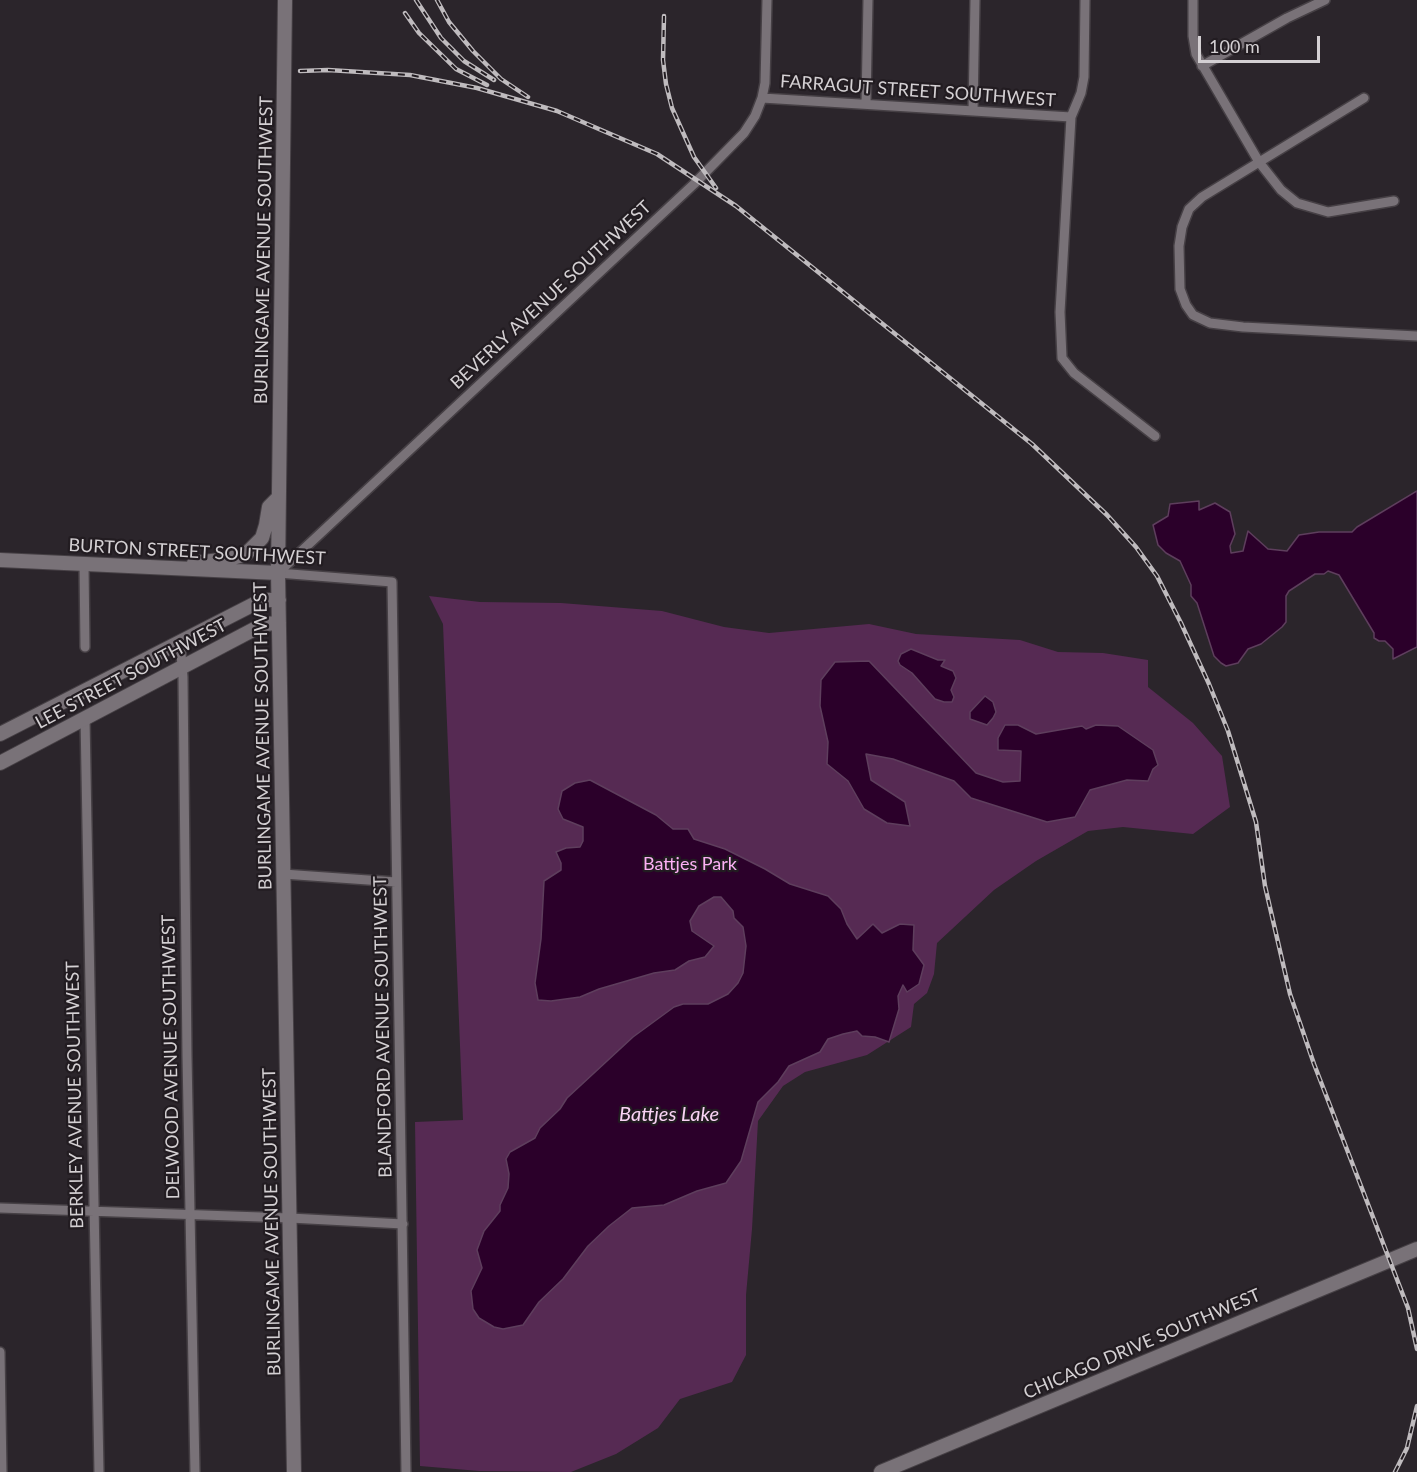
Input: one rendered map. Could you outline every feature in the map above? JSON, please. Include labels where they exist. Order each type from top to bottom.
[{"type":"street","name":"BURLINGAME AVENUE SOUTHWEST","points":[[285,0],[278,573],[294,1472]]},
{"type":"street","name":"BEVERLY AVENUE SOUTHWEST","points":[[278,573],[731,148],[744,133],[755,116],[765,83],[767,0]]},
{"type":"street","points":[[866,103],[868,0]]},
{"type":"street","points":[[973,111],[975,0]]},
{"type":"street","points":[[1085,0],[1084,77],[1081,93],[1071,117],[1060,348],[1062,358],[1074,373],[1155,436]]},
{"type":"street","points":[[1193,0],[1193,36],[1196,54],[1259,162],[1281,190],[1297,203],[1328,212],[1394,201]]},
{"type":"street","points":[[1202,66],[1287,18],[1325,0]]},
{"type":"street","name":"FARRAGUT STREET SOUTHWEST","points":[[762,98],[1071,117]]},
{"type":"street","points":[[1364,98],[1202,196],[1189,209],[1182,227],[1179,246],[1180,289],[1193,315],[1210,323],[1243,327],[1417,336]]},
{"type":"street","points":[[175,568],[200,562],[229,560],[246,554],[262,538],[268,507],[279,497]]},
{"type":"street","name":"BURTON STREET SOUTHWEST","points":[[0,560],[278,573],[392,582]]},
{"type":"street","points":[[84,564],[85,647]]},
{"type":"street","points":[[262,600],[278,573]]},
{"type":"street","name":"BLANDFORD AVENUE SOUTHWEST","points":[[392,582],[406,1472]]},
{"type":"street","name":"LEE STREET SOUTHWEST","points":[[0,734],[262,600],[279,600]]},
{"type":"street","name":"LEE STREET SOUTHWEST","points":[[0,763],[264,624],[279,623]]},
{"type":"street","name":"DELWOOD AVENUE SOUTHWEST","points":[[180,642],[183,668],[195,1472]]},
{"type":"street","name":"BERKLEY AVENUE SOUTHWEST","points":[[85,718],[99,1472]]},
{"type":"street","points":[[283,874],[396,882]]},
{"type":"street","points":[[0,1208],[403,1224]]},
{"type":"street","name":"CHICAGO DRIVE SOUTHWEST","points":[[881,1472],[1417,1249]]},
{"type":"street","points":[[0,1352],[2,1472]]},
{"type":"green space","name":"Battjes Park","points":[[429,596],[480,602],[561,603],[662,611],[724,627],[769,633],[869,624],[916,634],[1020,640],[1058,652],[1103,653],[1148,660],[1148,687],[1193,723],[1222,756],[1230,807],[1193,834],[1123,827],[1088,831],[1036,861],[994,890],[937,943],[934,974],[927,993],[914,1004],[911,1027],[867,1055],[805,1072],[783,1086],[758,1121],[746,1295],[746,1355],[732,1382],[680,1399],[658,1428],[616,1454],[571,1472],[479,1471],[420,1466],[415,1122],[463,1120],[443,624]]},
{"type":"water","points":[[1417,491],[1417,647],[1393,659],[1393,649],[1385,641],[1374,638],[1374,633],[1339,575],[1328,571],[1324,574],[1315,574],[1289,591],[1286,596],[1286,622],[1282,627],[1261,644],[1248,649],[1238,663],[1226,666],[1214,656],[1197,603],[1191,596],[1191,585],[1180,561],[1158,545],[1153,525],[1168,516],[1170,504],[1199,501],[1199,510],[1215,503],[1230,512],[1235,534],[1230,546],[1231,553],[1243,551],[1248,531],[1268,549],[1287,551],[1299,535],[1319,532],[1352,532]]},
{"type":"water","points":[[911,649],[938,660],[945,660],[941,666],[953,671],[956,678],[951,690],[954,697],[952,702],[935,699],[912,673],[900,665],[898,661],[901,654]]},
{"type":"water","points":[[869,661],[976,773],[1003,782],[1020,781],[1021,751],[998,750],[998,738],[1005,725],[1018,725],[1036,734],[1082,726],[1086,729],[1096,725],[1118,726],[1153,750],[1158,765],[1153,769],[1148,781],[1127,780],[1090,790],[1075,817],[1047,822],[971,798],[954,781],[893,759],[866,754],[871,780],[905,802],[910,826],[887,823],[864,809],[848,781],[827,764],[828,742],[820,706],[821,680],[835,662]]},
{"type":"water","points":[[985,696],[993,702],[996,712],[987,725],[970,719],[970,712]]},
{"type":"water","name":"Battjes Lake","points":[[590,780],[656,815],[673,829],[688,829],[694,839],[725,849],[790,884],[828,896],[841,909],[857,939],[873,924],[882,933],[900,924],[914,925],[913,950],[924,965],[919,984],[907,992],[903,985],[898,996],[899,1009],[889,1042],[875,1037],[862,1036],[857,1031],[843,1034],[828,1039],[820,1052],[789,1066],[778,1082],[758,1102],[741,1161],[726,1183],[697,1191],[664,1205],[632,1208],[588,1246],[563,1279],[539,1302],[523,1325],[503,1329],[494,1327],[479,1318],[473,1309],[471,1291],[482,1268],[477,1250],[484,1231],[500,1211],[500,1205],[508,1188],[509,1174],[506,1159],[510,1152],[535,1138],[540,1128],[560,1109],[567,1098],[633,1037],[674,1007],[683,1004],[708,1004],[728,994],[743,973],[746,946],[743,927],[734,918],[733,911],[721,897],[714,897],[699,906],[690,921],[692,931],[714,946],[705,957],[689,961],[675,970],[654,973],[580,997],[551,1001],[538,1000],[535,983],[541,939],[544,881],[561,870],[561,863],[556,852],[566,848],[580,847],[583,841],[583,827],[563,819],[558,809],[562,791],[575,783]]},
{"type":"railway","points":[[416,0],[441,38],[464,61],[494,80]]},
{"type":"railway","points":[[437,0],[449,22],[473,51],[501,79],[528,97]]},
{"type":"railway","points":[[405,13],[419,33],[456,69],[487,85]]},
{"type":"railway","points":[[664,16],[663,60],[672,108],[694,157],[716,188]]},
{"type":"railway","points":[[300,71],[328,70],[410,75],[477,88],[557,111],[657,154],[736,206],[1032,444],[1107,515],[1136,547],[1157,576],[1181,623],[1228,731],[1256,822],[1265,886],[1290,994],[1314,1064],[1408,1308],[1417,1349]]},
{"type":"railway","points":[[1395,1472],[1407,1448],[1417,1406]]}]
